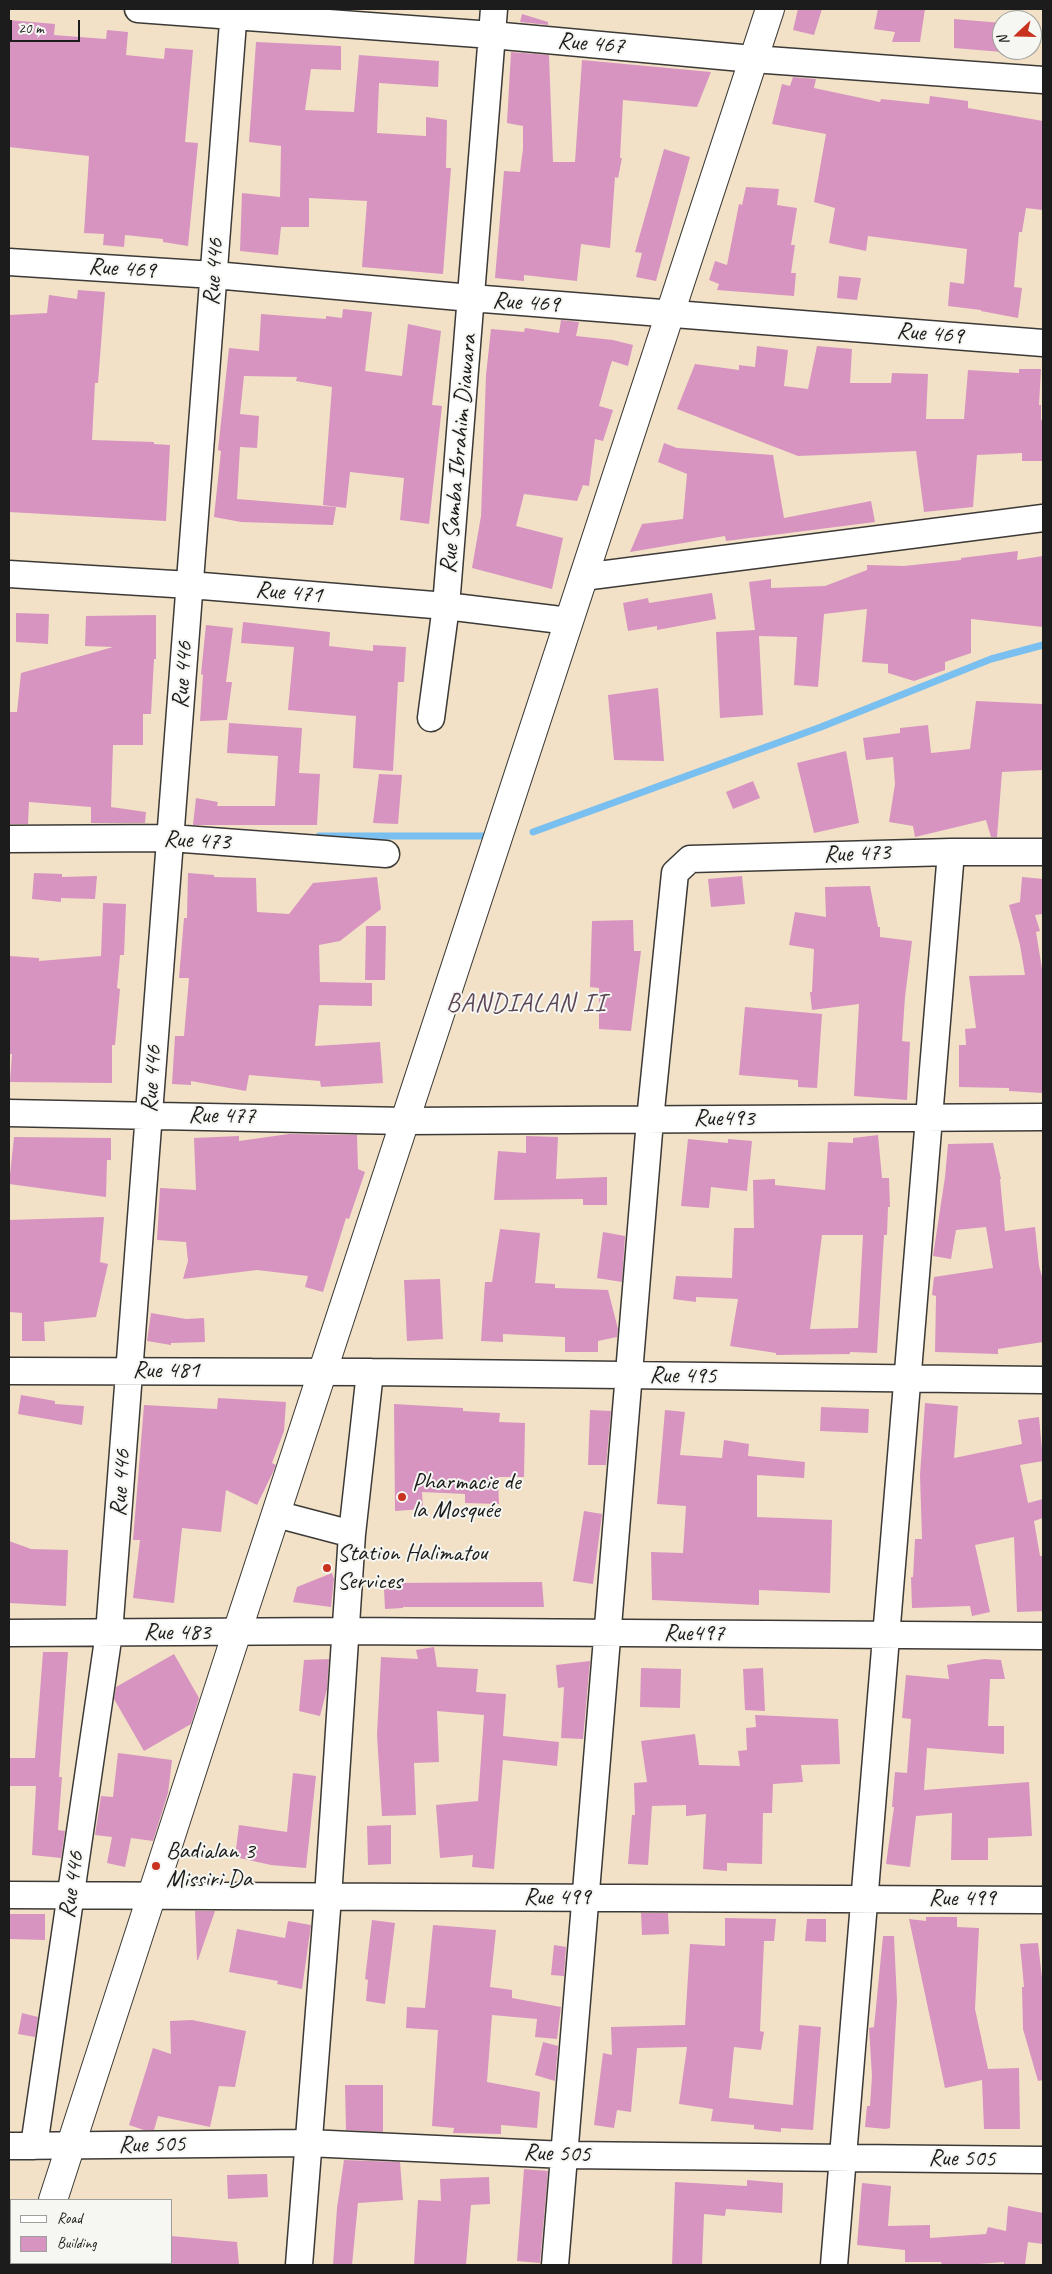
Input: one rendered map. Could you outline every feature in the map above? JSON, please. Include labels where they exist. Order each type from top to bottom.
[{"type":"street","name":"Rue 467","points":[[138,9],[234,12],[753,59],[1043,80]]},
{"type":"street","name":"Rue Samba Ibrahim Diawara","points":[[431,718],[446,606],[494,9]]},
{"type":"street","points":[[53,2199],[237,1632],[770,9]]},
{"type":"street","name":"Rue 446","points":[[21,2146],[70,1896],[109,1633],[234,12]]},
{"type":"street","name":"Rue 469","points":[[9,262],[214,276],[1043,343]]},
{"type":"street","points":[[583,577],[1043,518]]},
{"type":"street","name":"Rue 471","points":[[9,574],[190,585],[446,606],[569,621]]},
{"type":"street","name":"Rue 473","points":[[9,839],[170,838],[386,854]]},
{"type":"street","points":[[834,2265],[951,852]]},
{"type":"street","name":"Rue 473","points":[[650,1120],[675,873],[690,859],[951,852],[1043,852]]},
{"type":"street","name":"Rue 477","points":[[9,1113],[405,1121]]},
{"type":"street","name":"Rue493","points":[[405,1121],[1043,1117]]},
{"type":"street","points":[[555,2265],[650,1120]]},
{"type":"street","name":"Rue 481","points":[[9,1371],[323,1372]]},
{"type":"street","name":"Rue 495","points":[[323,1372],[1043,1380]]},
{"type":"street","points":[[299,2265],[328,1897],[352,1534],[370,1372]]},
{"type":"street","points":[[276,1514],[352,1534]]},
{"type":"street","name":"Rue 483","points":[[9,1634],[346,1630]]},
{"type":"street","name":"Rue497","points":[[346,1630],[607,1634],[1043,1636]]},
{"type":"street","name":"Rue 499","points":[[9,1895],[1043,1900]]},
{"type":"street","name":"Rue 505","points":[[21,2146],[308,2143],[564,2156],[1043,2160]]},
{"type":"building","points":[[798,9],[822,9],[814,35],[793,30]]},
{"type":"building","points":[[878,9],[925,9],[920,42],[892,42],[895,32],[874,29]]},
{"type":"building","points":[[522,14],[548,22],[548,25],[520,22]]},
{"type":"building","points":[[954,19],[992,22],[992,51],[954,48]]},
{"type":"building","points":[[9,20],[55,24],[54,35],[106,39],[107,30],[128,32],[126,55],[164,59],[165,48],[193,50],[185,142],[198,143],[188,246],[163,242],[163,239],[125,235],[124,247],[103,245],[104,234],[84,233],[89,156],[9,147]]},
{"type":"building","points":[[256,42],[341,46],[341,70],[311,69],[305,110],[354,112],[359,55],[439,61],[438,87],[379,83],[377,133],[426,136],[426,117],[447,120],[446,168],[451,168],[443,274],[362,267],[367,201],[309,198],[309,227],[281,227],[278,255],[240,251],[242,193],[280,197],[281,146],[249,142]]},
{"type":"building","points":[[511,52],[549,55],[553,162],[575,162],[582,60],[711,72],[697,107],[623,100],[620,158],[622,158],[618,178],[615,177],[610,248],[581,244],[577,281],[524,275],[524,281],[495,278],[504,171],[520,172],[523,149],[523,126],[507,123]]},
{"type":"building","points":[[793,77],[816,79],[814,88],[880,102],[881,99],[929,104],[930,96],[968,101],[968,108],[1043,121],[1043,210],[1026,208],[1022,232],[1019,232],[1014,287],[1022,288],[1018,318],[981,310],[948,306],[950,282],[964,284],[967,249],[868,236],[866,251],[829,243],[835,208],[814,202],[826,134],[772,124],[782,84],[790,86]]},
{"type":"building","points":[[664,149],[690,157],[656,281],[636,277],[642,253],[635,252]]},
{"type":"building","points":[[746,187],[779,189],[777,205],[797,208],[791,245],[795,245],[791,273],[796,273],[794,296],[717,290],[719,284],[709,280],[715,261],[727,265],[739,204],[742,205]]},
{"type":"building","points":[[839,276],[861,278],[857,300],[837,298]]},
{"type":"building","points":[[78,290],[105,292],[98,383],[95,383],[92,440],[154,442],[154,444],[170,445],[166,521],[9,512],[9,315],[47,313],[49,295],[77,299]]},
{"type":"building","points":[[343,309],[372,312],[365,371],[402,376],[408,324],[441,331],[432,405],[442,406],[429,524],[400,520],[404,478],[350,472],[346,508],[323,505],[332,387],[296,381],[297,377],[244,376],[240,414],[259,416],[257,448],[240,447],[237,499],[336,507],[333,525],[241,522],[214,517],[221,451],[218,450],[229,348],[259,351],[261,314],[326,319],[326,316],[342,318]]},
{"type":"building","points":[[561,320],[579,322],[576,336],[613,340],[633,345],[628,366],[612,361],[610,367],[599,406],[613,410],[603,441],[595,439],[589,486],[583,485],[577,501],[524,494],[516,526],[563,538],[552,589],[472,568],[481,516],[486,375],[491,329],[524,332],[525,328],[559,333]]},
{"type":"building","points":[[757,346],[788,350],[784,386],[808,389],[817,346],[852,349],[850,383],[891,383],[892,373],[928,374],[926,419],[964,419],[968,370],[1019,373],[1019,369],[1041,369],[1039,405],[1041,405],[1041,420],[1043,420],[1043,461],[1022,461],[1022,453],[977,455],[973,507],[924,512],[916,451],[798,456],[677,409],[695,364],[739,370],[739,365],[755,367]]},
{"type":"building","points":[[664,443],[677,448],[773,455],[784,518],[871,501],[875,522],[726,541],[725,536],[630,552],[642,524],[683,519],[687,474],[658,462]]},
{"type":"building","points":[[1018,551],[1017,560],[1043,556],[1043,627],[971,619],[971,653],[945,662],[945,670],[914,681],[888,673],[888,664],[862,662],[867,609],[824,614],[818,687],[794,685],[797,637],[759,636],[763,715],[720,718],[716,632],[755,630],[749,582],[771,579],[771,588],[825,586],[867,570],[867,565],[904,566]]},
{"type":"building","points":[[712,593],[716,619],[657,630],[657,626],[628,631],[623,603],[648,598],[649,603]]},
{"type":"building","points":[[16,613],[49,614],[48,644],[16,642]]},
{"type":"building","points":[[156,615],[156,659],[154,659],[151,714],[143,714],[143,745],[113,745],[111,807],[146,812],[145,823],[91,823],[91,807],[29,802],[28,824],[9,824],[9,712],[17,712],[21,673],[113,647],[85,646],[86,616]]},
{"type":"building","points":[[243,622],[330,632],[329,646],[373,651],[373,645],[406,647],[404,682],[398,682],[393,771],[353,768],[356,716],[288,710],[294,647],[241,643]]},
{"type":"building","points":[[206,625],[233,628],[226,682],[232,682],[227,720],[200,721],[203,675],[201,674]]},
{"type":"building","points":[[658,688],[664,761],[614,760],[608,695]]},
{"type":"building","points":[[976,701],[1043,704],[1043,770],[1002,772],[997,837],[991,837],[986,820],[915,837],[913,826],[889,822],[895,784],[893,757],[866,760],[863,738],[900,733],[900,728],[928,725],[931,753],[970,749]]},
{"type":"building","points":[[229,723],[302,728],[299,773],[320,774],[317,825],[193,825],[196,798],[218,802],[217,806],[275,806],[278,756],[227,753]]},
{"type":"building","points":[[846,751],[859,823],[814,833],[797,763]]},
{"type":"building","points":[[379,774],[402,775],[398,824],[373,823]]},
{"type":"building","points":[[753,781],[760,798],[733,809],[726,792]]},
{"type":"building","points":[[34,873],[62,874],[62,877],[97,876],[95,899],[61,898],[61,902],[32,899]]},
{"type":"building","points":[[188,873],[214,875],[214,877],[256,878],[257,912],[289,914],[313,883],[377,877],[381,909],[340,941],[319,945],[320,982],[372,983],[372,1006],[319,1005],[315,1046],[380,1042],[383,1083],[321,1087],[320,1081],[249,1075],[246,1091],[191,1081],[191,1085],[172,1084],[175,1036],[184,1036],[189,978],[179,978],[184,918],[187,918]]},
{"type":"building","points":[[742,876],[745,904],[711,907],[708,879]]},
{"type":"building","points":[[1022,877],[1043,879],[1043,914],[1035,915],[1040,931],[1036,932],[1043,975],[1043,1093],[1009,1091],[1009,1088],[959,1087],[959,1045],[966,1045],[965,1029],[976,1028],[969,976],[1025,975],[1020,945],[1009,905],[1020,902]]},
{"type":"building","points":[[870,886],[878,927],[880,927],[880,937],[912,941],[902,1041],[910,1042],[907,1100],[854,1096],[859,1004],[812,1010],[810,992],[812,992],[814,949],[789,945],[795,912],[826,917],[825,887]]},
{"type":"building","points":[[103,903],[126,904],[124,955],[120,955],[117,988],[120,989],[115,1045],[112,1045],[112,1083],[10,1082],[12,1054],[9,1054],[9,956],[39,958],[39,961],[101,956]]},
{"type":"building","points":[[633,920],[634,951],[641,951],[631,1031],[599,1029],[599,988],[590,987],[592,921]]},
{"type":"building","points":[[366,926],[386,926],[385,980],[365,980]]},
{"type":"building","points":[[745,1007],[822,1014],[817,1088],[798,1087],[798,1080],[739,1075]]},
{"type":"building","points":[[289,1134],[357,1135],[358,1169],[365,1172],[349,1219],[346,1218],[323,1292],[305,1287],[308,1276],[257,1270],[183,1279],[188,1261],[186,1242],[157,1240],[160,1188],[196,1190],[194,1138],[239,1136],[239,1141]]},
{"type":"building","points":[[878,1135],[882,1178],[889,1178],[890,1207],[888,1207],[887,1235],[884,1235],[877,1353],[850,1352],[850,1354],[776,1355],[776,1353],[730,1346],[738,1299],[696,1297],[696,1302],[673,1299],[676,1276],[732,1278],[734,1228],[754,1228],[753,1180],[775,1179],[775,1185],[825,1190],[828,1142],[853,1143],[853,1138]],"holes":[[[822,1235],[863,1235],[858,1328],[810,1329]]]},
{"type":"building","points":[[526,1136],[558,1137],[556,1179],[607,1177],[607,1205],[583,1205],[583,1199],[494,1200],[498,1151],[526,1153]]},
{"type":"building","points":[[14,1137],[111,1138],[111,1160],[107,1160],[106,1197],[9,1184]]},
{"type":"building","points":[[688,1139],[728,1143],[728,1139],[752,1141],[747,1191],[711,1187],[709,1208],[681,1206]]},
{"type":"building","points":[[993,1143],[1001,1179],[1005,1231],[1035,1227],[1039,1266],[1043,1280],[1043,1342],[998,1349],[998,1354],[935,1352],[936,1296],[932,1295],[934,1277],[993,1268],[986,1227],[956,1230],[951,1259],[933,1256],[948,1144]]},
{"type":"building","points":[[104,1217],[100,1262],[108,1264],[96,1317],[44,1322],[45,1341],[22,1341],[22,1313],[10,1312],[9,1220]]},
{"type":"building","points":[[500,1229],[540,1233],[535,1283],[555,1284],[555,1288],[608,1290],[618,1329],[617,1337],[598,1341],[598,1352],[565,1352],[565,1337],[503,1334],[503,1342],[481,1341],[485,1282],[492,1282]]},
{"type":"building","points":[[603,1232],[625,1236],[622,1282],[597,1278]]},
{"type":"building","points":[[440,1279],[443,1339],[407,1341],[404,1280]]},
{"type":"building","points":[[151,1313],[186,1319],[204,1318],[205,1342],[171,1343],[171,1345],[147,1341]]},
{"type":"building","points":[[21,1395],[55,1401],[55,1404],[84,1406],[82,1425],[18,1414]]},
{"type":"building","points":[[218,1398],[286,1402],[284,1431],[272,1463],[276,1465],[257,1505],[226,1490],[221,1532],[182,1528],[174,1603],[133,1598],[140,1540],[133,1540],[144,1405],[217,1409]]},
{"type":"building","points":[[925,1403],[958,1406],[954,1458],[1022,1444],[1018,1420],[1039,1417],[1043,1461],[1020,1465],[1028,1503],[1043,1499],[1043,1518],[1034,1521],[1040,1556],[1043,1556],[1043,1611],[1017,1612],[1014,1537],[975,1545],[990,1612],[972,1616],[970,1606],[912,1608],[911,1577],[913,1577],[915,1539],[922,1539],[920,1475]]},
{"type":"building","points":[[394,1404],[463,1408],[463,1411],[500,1413],[499,1422],[525,1423],[524,1477],[498,1477],[499,1504],[465,1503],[465,1494],[422,1492],[423,1509],[395,1511]]},
{"type":"building","points":[[821,1407],[869,1409],[868,1433],[820,1431]]},
{"type":"building","points":[[590,1410],[611,1411],[606,1465],[588,1465]]},
{"type":"building","points":[[665,1410],[685,1412],[680,1455],[722,1458],[724,1440],[749,1444],[748,1456],[805,1462],[804,1478],[757,1475],[757,1517],[832,1520],[830,1593],[759,1590],[759,1605],[652,1600],[651,1552],[683,1553],[686,1506],[657,1504]]},
{"type":"building","points":[[584,1511],[602,1514],[593,1584],[573,1581]]},
{"type":"building","points":[[9,1541],[31,1549],[68,1550],[66,1606],[9,1603]]},
{"type":"building","points":[[332,1573],[334,1579],[331,1607],[293,1602],[297,1587]]},
{"type":"building","points":[[542,1582],[544,1607],[403,1607],[385,1609],[384,1589],[387,1589],[387,1583]]},
{"type":"building","points":[[434,1647],[437,1667],[478,1669],[476,1692],[506,1694],[503,1736],[559,1742],[557,1766],[503,1760],[494,1869],[472,1867],[473,1855],[440,1858],[436,1805],[478,1801],[484,1715],[437,1711],[439,1762],[414,1763],[416,1815],[382,1816],[377,1735],[381,1657],[418,1659],[416,1650]]},
{"type":"building","points":[[43,1652],[68,1652],[59,1777],[62,1777],[58,1830],[65,1831],[61,1858],[32,1855],[36,1786],[9,1786],[9,1758],[35,1758]]},
{"type":"building","points":[[174,1654],[199,1698],[191,1724],[144,1751],[114,1699],[116,1687]]},
{"type":"building","points":[[329,1659],[327,1689],[320,1716],[299,1711],[304,1660]]},
{"type":"building","points":[[984,1659],[1001,1660],[1005,1679],[990,1679],[988,1726],[1004,1726],[1004,1754],[927,1748],[924,1790],[1029,1782],[1032,1836],[988,1838],[988,1860],[951,1860],[952,1813],[916,1816],[910,1867],[886,1864],[894,1807],[892,1807],[895,1772],[907,1773],[911,1719],[902,1718],[906,1675],[949,1679],[947,1665]]},
{"type":"building","points":[[590,1661],[583,1739],[561,1738],[564,1687],[558,1688],[556,1665]]},
{"type":"building","points":[[641,1668],[681,1669],[680,1708],[640,1707]]},
{"type":"building","points":[[763,1668],[765,1711],[745,1710],[743,1669]]},
{"type":"building","points":[[755,1715],[838,1719],[840,1764],[801,1765],[803,1782],[773,1784],[772,1813],[763,1813],[762,1864],[727,1863],[727,1871],[703,1869],[706,1814],[686,1816],[686,1805],[652,1806],[648,1865],[628,1864],[632,1815],[635,1815],[634,1783],[647,1782],[641,1741],[695,1734],[699,1765],[740,1766],[738,1751],[747,1750],[746,1728],[756,1727]]},
{"type":"building","points":[[118,1753],[172,1760],[168,1793],[153,1841],[131,1838],[125,1867],[107,1863],[112,1837],[95,1835],[101,1796],[113,1797]]},
{"type":"building","points":[[293,1773],[316,1776],[306,1868],[271,1865],[235,1857],[239,1825],[287,1832]]},
{"type":"building","points":[[391,1825],[391,1864],[368,1865],[367,1826]]},
{"type":"building","points":[[195,1911],[215,1911],[198,1960],[197,1960]]},
{"type":"building","points":[[641,1913],[668,1913],[669,1934],[642,1935]]},
{"type":"building","points":[[9,1914],[45,1914],[45,1940],[9,1939]]},
{"type":"building","points":[[926,1917],[957,1917],[957,1927],[979,1928],[975,2009],[988,2069],[1019,2068],[1020,2129],[984,2129],[982,2080],[945,2088],[909,1919],[926,1921]]},
{"type":"building","points":[[725,1918],[776,1919],[774,1941],[764,1941],[760,2031],[764,2032],[761,2050],[734,2047],[729,2098],[793,2105],[799,2025],[821,2027],[813,2130],[781,2128],[781,2132],[754,2129],[754,2125],[711,2121],[713,2109],[679,2104],[687,2047],[637,2048],[631,2112],[617,2110],[614,2128],[594,2125],[603,2053],[612,2055],[611,2027],[685,2025],[690,1944],[725,1946]]},
{"type":"building","points":[[807,1919],[826,1919],[826,1942],[805,1941]]},
{"type":"building","points":[[372,1920],[395,1923],[385,2004],[366,2001],[368,1980],[365,1979]]},
{"type":"building","points":[[288,1921],[311,1925],[302,1989],[277,1984],[278,1981],[229,1972],[237,1929],[285,1938]]},
{"type":"building","points":[[433,1925],[496,1930],[490,1987],[512,1990],[512,1998],[561,2007],[557,2039],[535,2037],[537,2019],[492,2015],[487,2082],[540,2092],[537,2128],[501,2125],[501,2134],[453,2133],[454,2128],[432,2126],[438,2030],[406,2028],[407,2007],[425,2008]]},
{"type":"building","points":[[883,1936],[894,1936],[897,2001],[890,2128],[886,2129],[865,2127],[867,2106],[870,2106],[872,2076],[869,2028],[874,2027]]},
{"type":"building","points":[[1038,1943],[1043,1987],[1043,2080],[1038,2081],[1023,2029],[1022,1987],[1024,1987],[1020,1944]]},
{"type":"building","points":[[554,1945],[566,1947],[564,1976],[551,1975]]},
{"type":"building","points":[[22,2013],[38,2017],[35,2037],[18,2034]]},
{"type":"building","points":[[192,2020],[246,2031],[235,2087],[219,2086],[210,2127],[158,2116],[154,2130],[144,2130],[129,2125],[153,2048],[171,2054],[170,2021]]},
{"type":"building","points":[[543,2042],[558,2046],[555,2081],[535,2075]]},
{"type":"building","points":[[345,2085],[383,2085],[383,2132],[346,2130]]},
{"type":"building","points":[[344,2160],[400,2162],[403,2200],[358,2203],[352,2265],[333,2265],[337,2208]]},
{"type":"building","points":[[524,2169],[548,2171],[540,2263],[517,2261]]},
{"type":"building","points":[[267,2174],[268,2197],[228,2199],[227,2175]]},
{"type":"building","points":[[489,2177],[490,2204],[471,2205],[466,2265],[414,2265],[418,2200],[441,2201],[440,2179]]},
{"type":"building","points":[[747,2180],[783,2183],[782,2213],[726,2209],[725,2216],[704,2214],[702,2265],[672,2265],[675,2182],[747,2186]]},
{"type":"building","points":[[862,2183],[891,2186],[888,2226],[930,2225],[930,2238],[986,2234],[988,2227],[1006,2231],[1008,2206],[1043,2213],[1043,2244],[1028,2242],[1025,2265],[1004,2265],[1004,2262],[942,2265],[941,2262],[905,2262],[905,2250],[857,2245]]},
{"type":"building","points":[[172,2236],[237,2242],[239,2265],[171,2265]]},
{"type":"waterway","points":[[533,832],[821,727],[991,659],[1043,645]]},
{"type":"waterway","points":[[319,836],[489,836]]},
{"type":"place","name":"Pharmacie de la Mosquée","points":[[402,1497]]},
{"type":"place","name":"Station Halimatou Services","points":[[327,1568]]},
{"type":"place","name":"Badialan 3 Missiri Da","points":[[156,1866]]},
{"type":"district","name":"BANDIALAN II","points":[[526,1004]]}]
